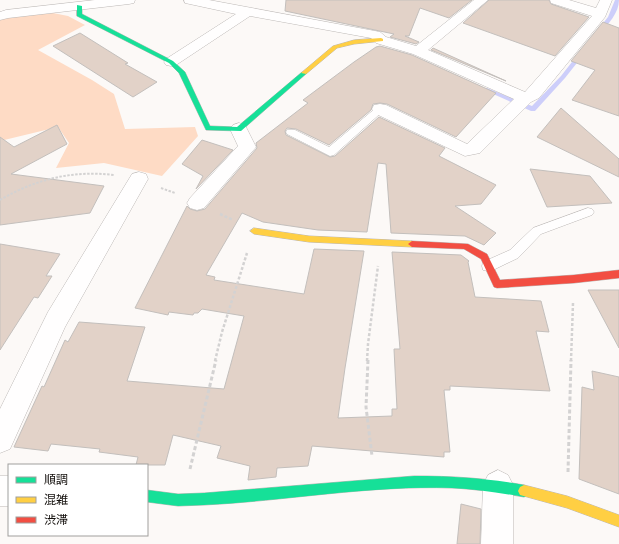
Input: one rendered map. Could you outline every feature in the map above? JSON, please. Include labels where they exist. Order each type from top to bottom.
[{"type":"street","points":[[0,16],[6,14],[129,0]]},
{"type":"street","points":[[190,0],[246,8],[375,35],[381,40]]},
{"type":"street","points":[[418,51],[482,0]]},
{"type":"street","points":[[556,0],[603,7]]},
{"type":"street","points":[[79,6],[79,15],[171,62],[182,72],[208,128],[239,129],[336,47],[354,42],[381,40],[418,51],[525,98]]},
{"type":"street","points":[[380,109],[465,150],[474,149],[525,98],[533,95],[603,7]]},
{"type":"street","points":[[171,62],[246,8]]},
{"type":"street","points":[[197,202],[247,147],[239,129]]},
{"type":"street","points":[[0,438],[56,320],[139,180]]},
{"type":"street","points":[[254,231],[309,239],[465,246],[484,257],[497,284],[574,279],[619,274]]},
{"type":"street","points":[[148,496],[183,500],[241,497],[376,485],[436,482],[498,485],[567,502],[619,521]]},
{"type":"street","points":[[497,544],[498,485]]},
{"type":"lane","points":[[291,132],[330,152],[380,109]]},
{"type":"lane","points":[[488,266],[514,254],[537,231],[588,212]]},
{"type":"path","points":[[183,500],[222,332],[254,231]]},
{"type":"path","points":[[376,485],[366,407],[368,344],[376,276],[383,242]]},
{"type":"path","points":[[567,502],[574,279]]},
{"type":"shaded area","points":[[53,13],[68,16],[85,25],[38,50],[114,94],[125,129],[195,127],[198,136],[162,176],[104,163],[56,168],[69,143],[58,127],[0,141],[0,19]]},
{"type":"building","points":[[286,0],[472,0],[449,18],[420,8],[409,36],[405,36],[419,42],[416,44],[390,37],[394,34],[285,11]]},
{"type":"building","points":[[489,0],[549,0],[551,4],[589,17],[555,56],[463,23]]},
{"type":"building","points":[[603,22],[619,28],[619,116],[572,100],[595,70],[571,61]]},
{"type":"building","points":[[80,33],[128,63],[125,64],[157,82],[133,97],[53,46]]},
{"type":"building","points":[[380,46],[412,55],[496,93],[456,137],[387,104],[380,103],[373,104],[371,110],[329,145],[296,129],[287,128],[285,131],[286,135],[330,157],[335,156],[379,117],[445,148],[439,156],[496,185],[481,204],[455,206],[496,233],[484,245],[465,236],[391,233],[386,164],[378,163],[367,232],[318,230],[263,222],[242,213],[206,275],[215,277],[214,280],[304,294],[314,249],[364,251],[338,418],[392,416],[392,409],[397,409],[394,349],[400,349],[392,252],[461,255],[469,261],[475,297],[541,301],[549,332],[536,331],[550,391],[450,386],[450,390],[444,390],[450,452],[444,452],[444,457],[312,446],[308,466],[277,468],[276,477],[248,480],[250,466],[217,458],[221,446],[173,435],[165,465],[136,464],[138,457],[99,452],[100,449],[51,444],[48,451],[14,447],[42,386],[44,387],[65,340],[68,342],[79,322],[145,327],[127,381],[224,389],[244,316],[202,309],[193,315],[169,312],[168,315],[135,308],[187,206],[190,209],[197,211],[205,209],[257,148],[256,143],[308,103],[303,100],[376,47]]},
{"type":"building","points":[[433,48],[506,81],[431,50]]},
{"type":"building","points":[[561,108],[619,159],[619,177],[537,137]]},
{"type":"building","points":[[57,125],[67,144],[11,174],[104,186],[90,213],[0,225],[0,137],[14,147]]},
{"type":"building","points":[[202,140],[233,150],[196,189],[203,176],[182,164]]},
{"type":"building","points":[[530,169],[590,176],[612,203],[547,207]]},
{"type":"building","points":[[0,244],[60,254],[46,276],[52,276],[38,298],[34,297],[0,350]]},
{"type":"building","points":[[588,290],[619,290],[619,348]]},
{"type":"building","points":[[592,371],[619,377],[619,494],[579,479],[582,387],[594,390]]},
{"type":"building","points":[[461,504],[481,509],[480,544],[457,544]]},
{"type":"waterway","points":[[598,33],[611,17],[618,0]]},
{"type":"waterway","points":[[485,89],[533,109],[563,77],[581,54]]},
{"type":"traffic: fast","points":[[79,6],[79,15],[171,62],[182,72],[208,128],[239,129],[304,73]]},
{"type":"traffic: fast","points":[[148,496],[178,500],[204,499],[414,482],[451,482],[488,485],[524,491]]},
{"type":"traffic: slow","points":[[304,73],[335,47],[354,42],[381,40]]},
{"type":"traffic: slow","points":[[254,231],[309,239],[412,244]]},
{"type":"traffic: slow","points":[[524,491],[567,502],[619,521]]},
{"type":"traffic: jam","points":[[412,244],[465,246],[484,257],[497,284],[574,279],[619,274]]}]
